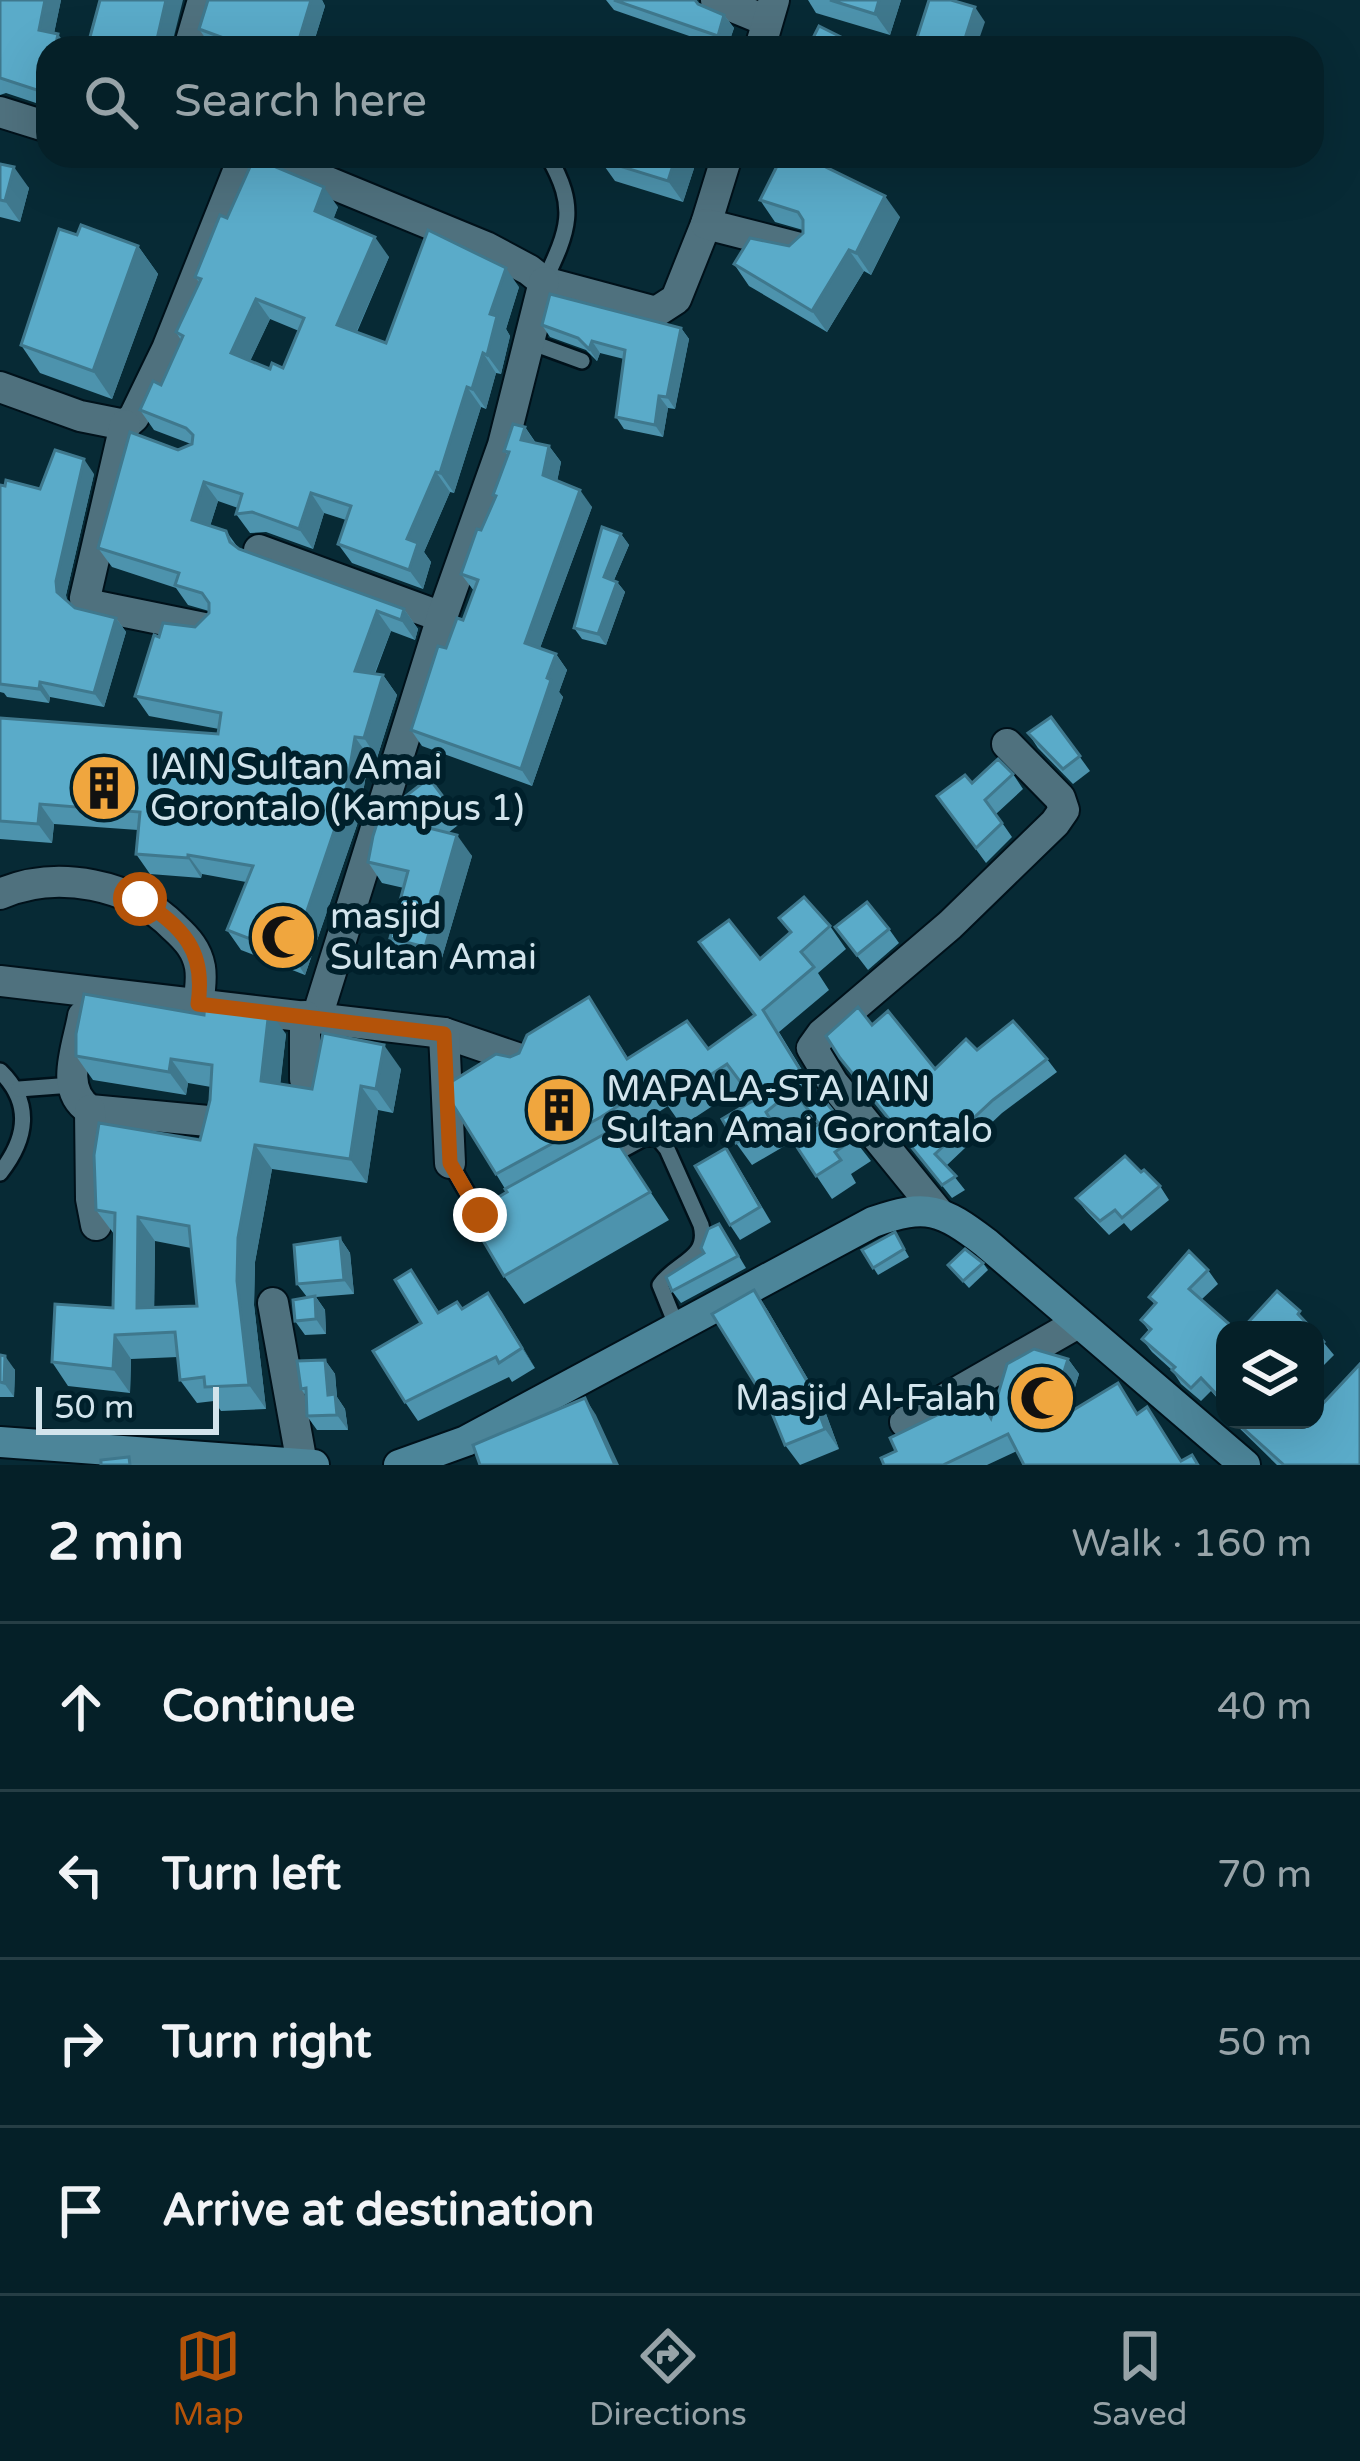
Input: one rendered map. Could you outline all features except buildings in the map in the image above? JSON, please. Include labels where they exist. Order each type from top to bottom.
[{"type":"street","points":[[192,36],[203,0]]},
{"type":"street","points":[[716,0],[767,23]]},
{"type":"street","points":[[0,112],[36,123]]},
{"type":"street","points":[[204,628],[96,606],[85,598],[130,432],[239,168]]},
{"type":"street","points":[[294,168],[498,253],[544,282],[643,311],[662,310],[676,299],[723,168]]},
{"type":"street","points":[[706,224],[800,248]]},
{"type":"street","points":[[305,1079],[311,1017],[502,445],[544,282]]},
{"type":"street","points":[[0,387],[130,432]]},
{"type":"street","points":[[259,550],[442,617]]},
{"type":"street","points":[[1007,744],[1063,803],[1055,823],[812,1048],[833,1083],[937,1211],[986,1243],[1245,1465]]},
{"type":"street","points":[[0,894],[31,884],[64,883],[140,899],[192,945],[200,963],[198,1004]]},
{"type":"street","points":[[0,981],[444,1034],[515,1058]]},
{"type":"street","points":[[87,992],[81,1098],[96,1225]]},
{"type":"street","points":[[444,1034],[450,1163]]},
{"type":"street","points":[[81,1098],[208,1121]]},
{"type":"street","points":[[399,1465],[466,1441],[873,1222],[923,1208],[937,1211]]},
{"type":"street","points":[[273,1303],[302,1464]]},
{"type":"street","points":[[904,1422],[1078,1323]]},
{"type":"street","points":[[0,1442],[40,1455],[314,1465]]},
{"type":"lane","points":[[544,282],[567,220],[566,188],[555,168]]},
{"type":"lane","points":[[530,342],[582,361]]},
{"type":"lane","points":[[0,1072],[19,1089],[81,1098]]},
{"type":"lane","points":[[0,1173],[19,1147],[19,1089]]},
{"type":"lane","points":[[585,1170],[644,1138],[658,1138],[668,1149],[705,1238],[701,1251],[660,1285],[677,1328]]},
{"type":"lane","points":[[450,1163],[480,1215],[494,1219],[508,1213]]},
{"type":"place","name":"IAIN Sultan Amai Gorontalo (Kampus 1)","points":[[104,788]]},
{"type":"place","name":"masjid Sultan Amai","points":[[283,937]]},
{"type":"place","name":"MAPALA-STA IAIN Sultan Amai Gorontalo","points":[[559,1110]]},
{"type":"place","name":"Masjid Al-Falah","points":[[1042,1398]]},
{"type":"route","points":[[140,899],[192,945],[200,963],[198,1004],[343,1018],[444,1034],[450,1163],[480,1215]]}]
